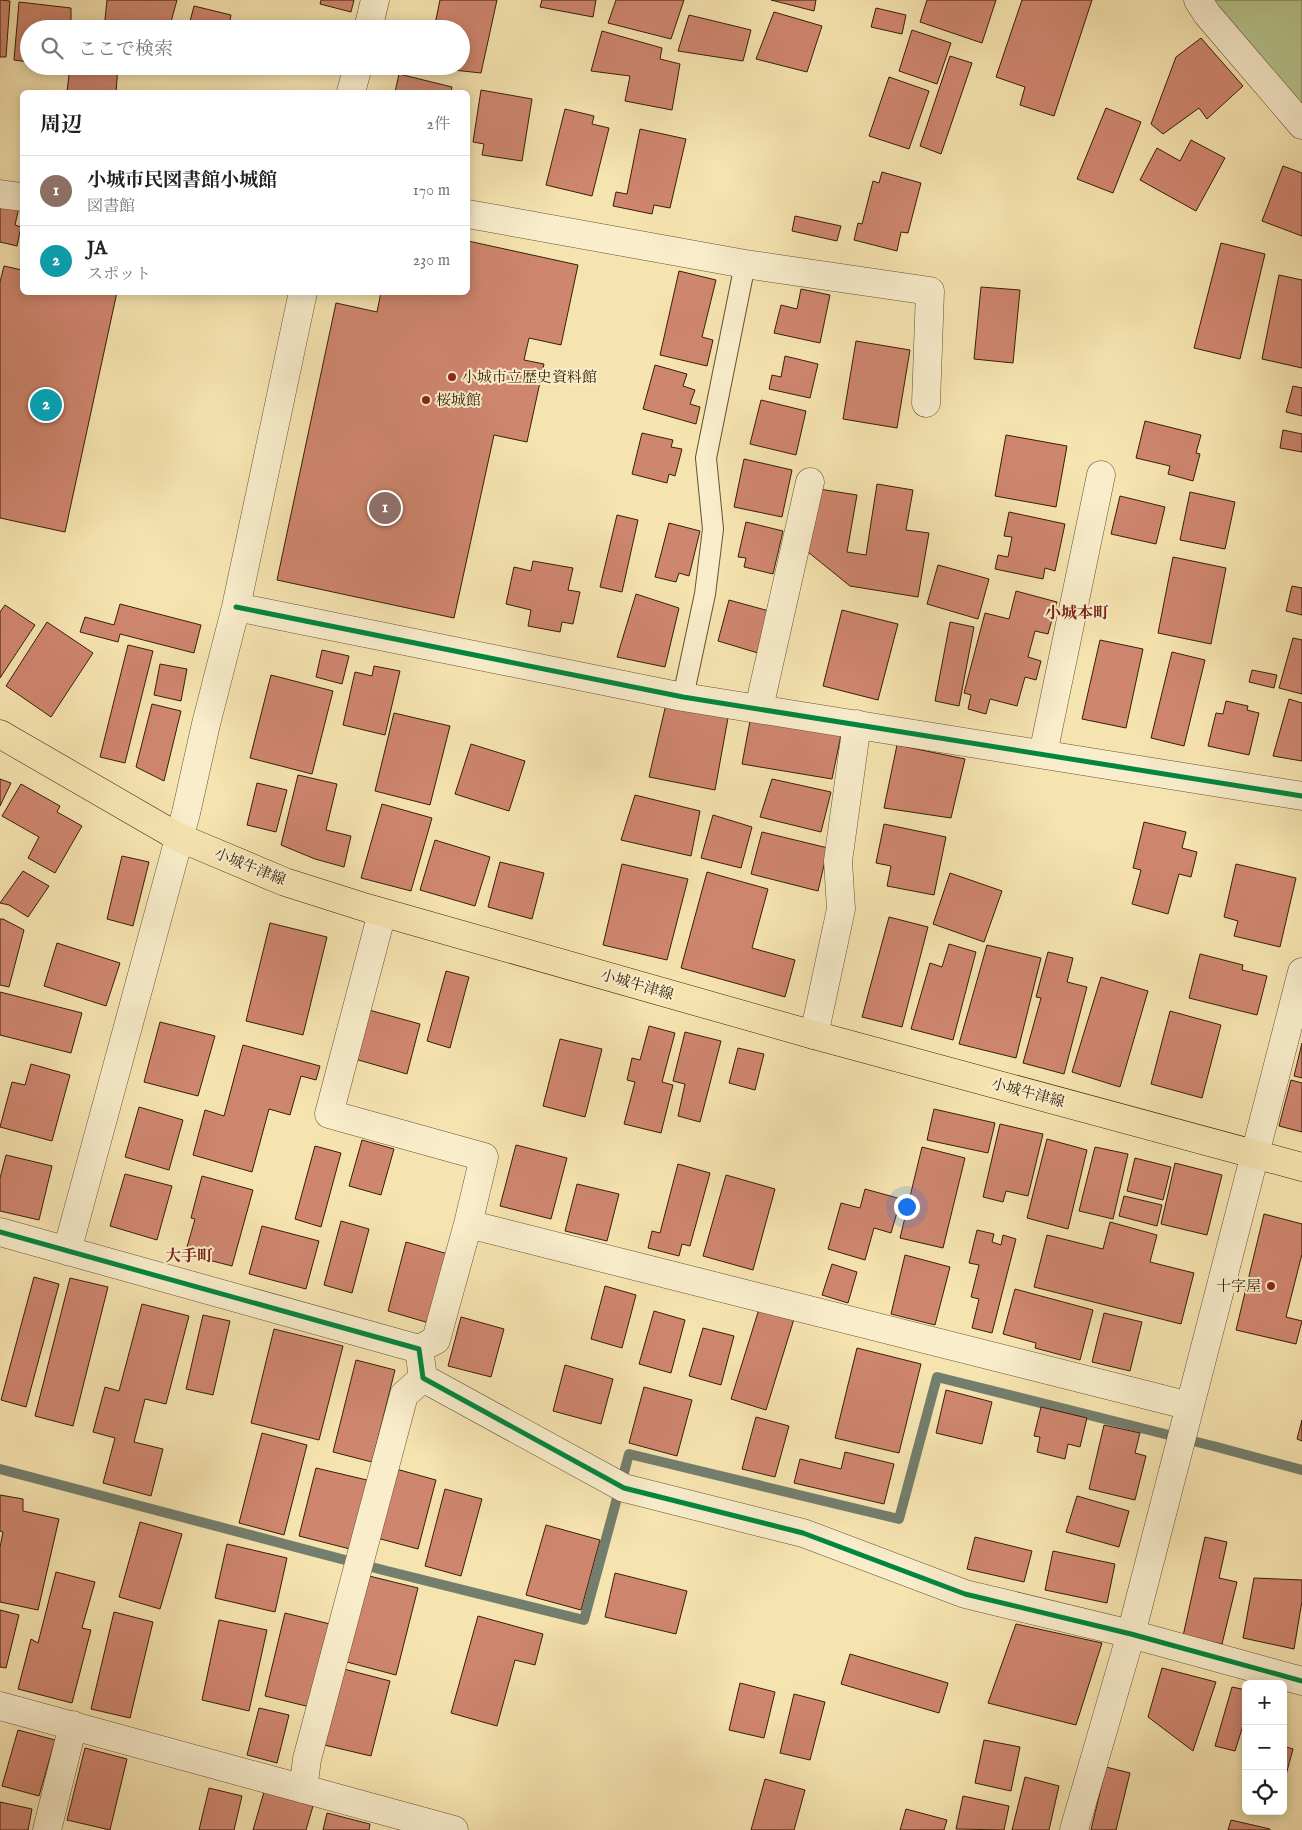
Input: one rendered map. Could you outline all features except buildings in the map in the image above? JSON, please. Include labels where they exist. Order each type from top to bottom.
[{"type":"main road","name":"小城牛津線","points":[[0,734],[178,837],[285,882],[382,913],[814,1035],[1302,1167]]},
{"type":"street","points":[[370,20],[375,0]]},
{"type":"street","points":[[1198,0],[1207,14],[1302,125]]},
{"type":"street","points":[[352,90],[356,75]]},
{"type":"street","points":[[0,194],[20,197]]},
{"type":"street","points":[[470,214],[745,264],[930,292],[926,403]]},
{"type":"street","points":[[67,1251],[186,813],[206,724],[236,607],[302,295]]},
{"type":"street","points":[[1043,754],[1101,475]]},
{"type":"street","points":[[759,708],[810,482]]},
{"type":"street","points":[[236,607],[683,697],[1302,796]]},
{"type":"street","points":[[814,1035],[840,909],[838,861],[857,724]]},
{"type":"street","points":[[0,1232],[419,1348],[436,1340],[468,1224],[484,1156],[329,1114],[382,913]]},
{"type":"street","points":[[1074,1830],[1131,1634],[1302,972]]},
{"type":"street","points":[[468,1224],[1190,1406]]},
{"type":"street","points":[[419,1348],[423,1378]]},
{"type":"street","points":[[423,1378],[624,1488],[803,1533],[965,1594],[1131,1634],[1302,1681]]},
{"type":"street","points":[[303,1789],[307,1759],[404,1395],[423,1378]]},
{"type":"street","points":[[0,1706],[454,1830]]},
{"type":"street","points":[[47,1830],[72,1725]]},
{"type":"lane","points":[[683,697],[704,594],[713,529],[706,458],[745,264]]},
{"type":"green space","points":[[1211,0],[1302,0],[1302,108]]},
{"type":"waterway","points":[[0,1469],[383,1570],[584,1620],[629,1454],[899,1519],[937,1377],[1302,1470]]},
{"type":"cycle path","points":[[236,607],[683,697],[1302,796]]},
{"type":"cycle path","points":[[0,1232],[419,1349],[423,1378],[624,1488],[803,1533],[965,1594],[1131,1634],[1302,1681]]},
{"type":"place","name":"小城市立歴史資料館","points":[[452,377]]},
{"type":"place","name":"桜城館","points":[[426,400]]},
{"type":"place","name":"JA","points":[[46,405]]},
{"type":"place","name":"小城市民図書館小城館","points":[[385,508]]},
{"type":"place","name":"十字屋","points":[[1271,1286]]},
{"type":"district","name":"小城本町","points":[[1077,614]]},
{"type":"district","name":"大手町","points":[[189,1257]]}]
